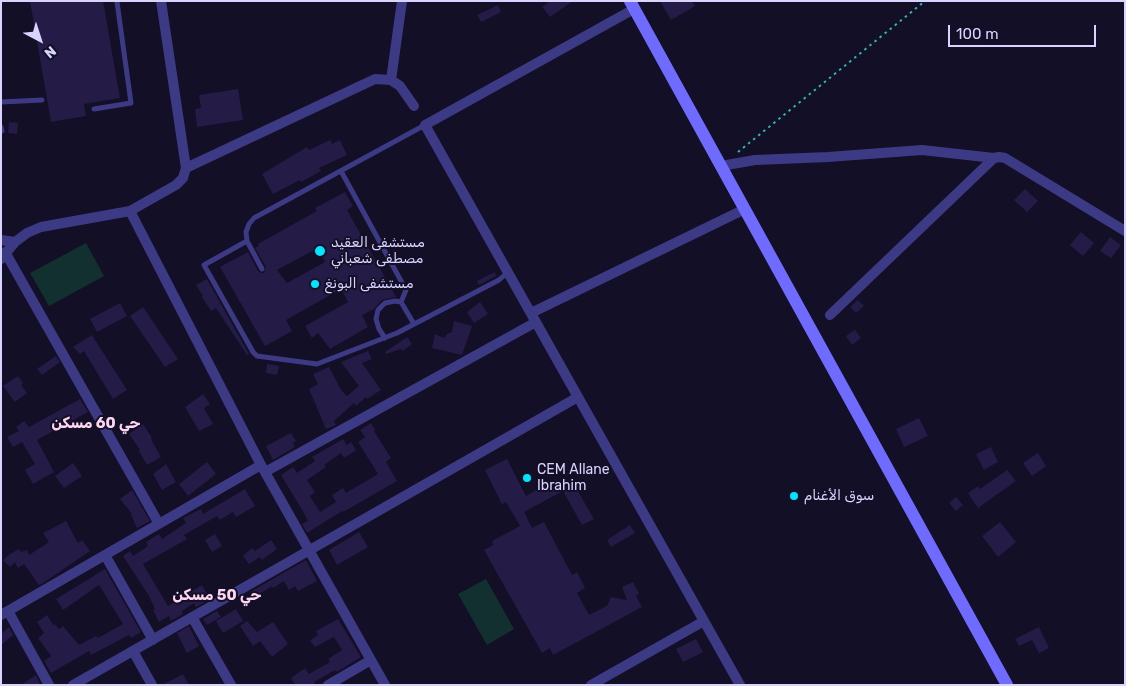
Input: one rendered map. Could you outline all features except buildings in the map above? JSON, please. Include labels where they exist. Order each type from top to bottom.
[{"type":"main road","points":[[632,5],[1007,685]]},
{"type":"street","points":[[158,524],[3,255],[27,233],[41,227],[130,211],[176,185],[183,178],[186,168],[161,1]]},
{"type":"street","points":[[391,80],[402,1]]},
{"type":"street","points":[[632,5],[425,125],[740,685]]},
{"type":"street","points":[[186,168],[367,82],[391,80],[400,86],[414,106]]},
{"type":"street","points":[[721,166],[755,160],[922,150],[999,157],[1005,158],[1125,231]]},
{"type":"street","points":[[830,315],[994,158]]},
{"type":"street","points":[[48,685],[4,613],[158,524],[263,469],[534,317],[745,209]]},
{"type":"street","points":[[130,211],[263,469],[385,685]]},
{"type":"street","points":[[1,240],[15,242]]},
{"type":"street","points":[[74,685],[578,397]]},
{"type":"street","points":[[105,555],[153,640]]},
{"type":"street","points":[[192,617],[231,685]]},
{"type":"street","points":[[591,685],[704,620]]},
{"type":"street","points":[[133,651],[152,685]]},
{"type":"street","points":[[328,685],[371,660]]},
{"type":"lane","points":[[94,109],[131,103],[119,2]]},
{"type":"lane","points":[[1,102],[42,100]]},
{"type":"lane","points":[[262,269],[247,241],[246,232],[254,218],[425,125]]},
{"type":"lane","points":[[341,171],[406,290],[401,302]]},
{"type":"lane","points":[[247,241],[204,265],[253,352],[257,356],[317,364],[385,338],[499,280],[508,272]]},
{"type":"lane","points":[[385,338],[376,320],[378,310],[386,304],[395,301],[401,302],[414,324]]},
{"type":"path","points":[[736,153],[925,1]]},
{"type":"green space","points":[[86,243],[104,276],[49,306],[30,273]]},
{"type":"green space","points":[[486,579],[514,629],[487,645],[458,594]]},
{"type":"place","name":"مستشفى العقيد مصطفى شعباني","points":[[320,251]]},
{"type":"place","name":"مستشفى البونغ","points":[[315,284]]},
{"type":"place","name":"CEM Allane Ibrahim","points":[[527,478]]},
{"type":"place","name":"سوق الأغنام","points":[[794,496]]},
{"type":"district","name":"حي 60 مسكن","points":[[96,424]]},
{"type":"district","name":"حي 50 مسكن","points":[[217,596]]}]
